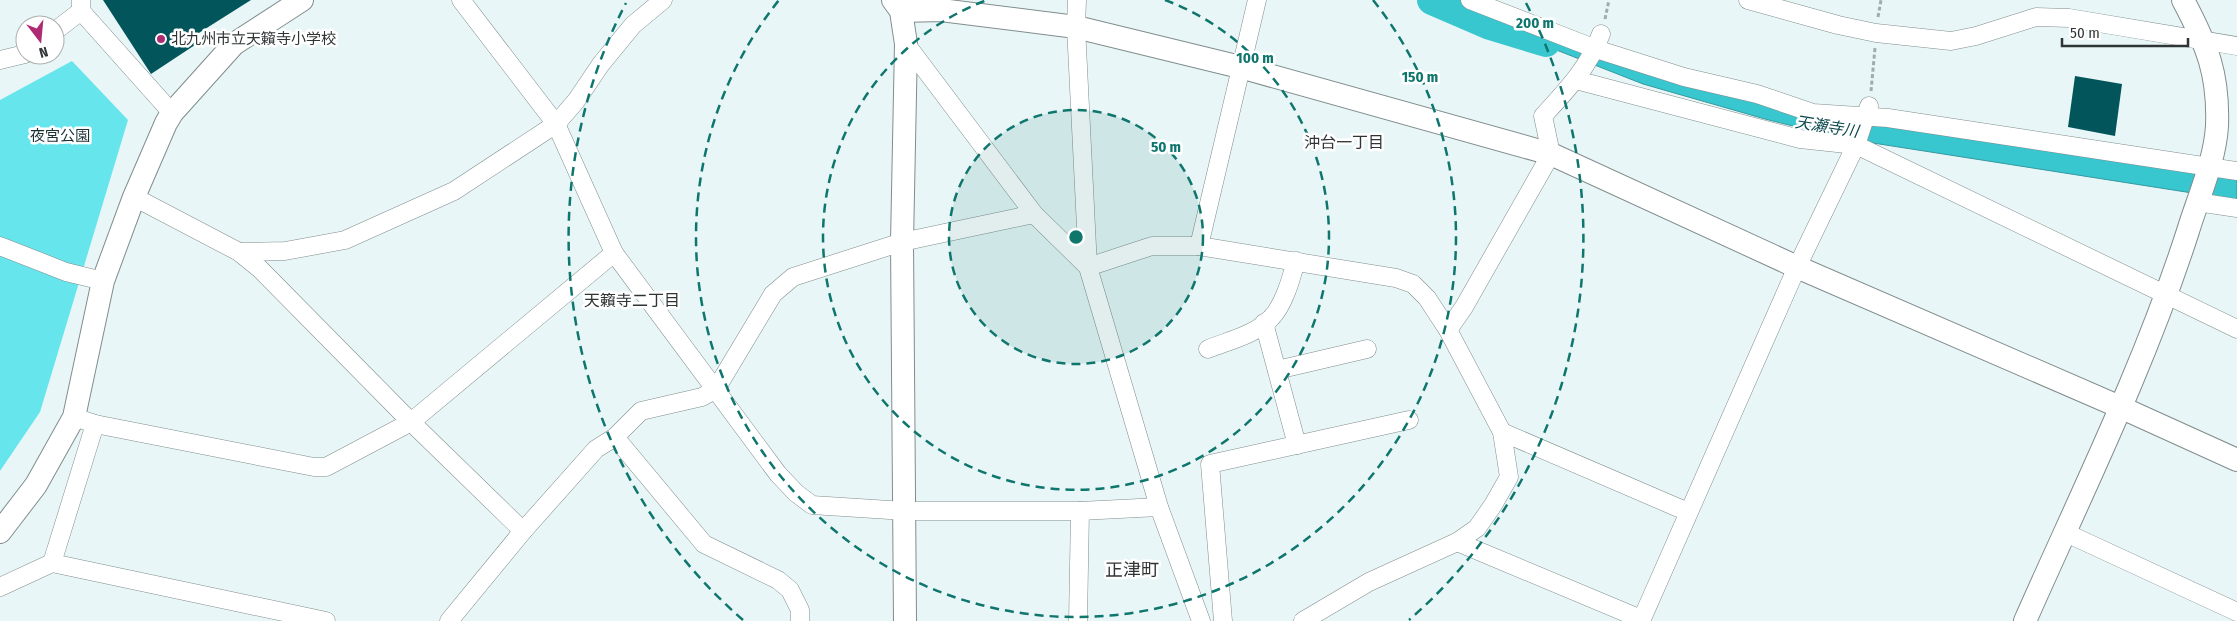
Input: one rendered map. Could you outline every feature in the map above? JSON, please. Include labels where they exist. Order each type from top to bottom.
[{"type":"street","points":[[0,532],[36,485],[74,417],[104,281],[134,197],[172,113],[234,44],[302,0]]},
{"type":"street","points":[[461,0],[556,124],[614,253],[778,474],[796,494],[812,505],[905,511],[1080,512],[1159,507]]},
{"type":"street","points":[[238,252],[285,251],[345,240],[454,191],[556,124],[576,101],[601,64],[633,25],[662,0]]},
{"type":"street","points":[[1077,0],[1076,27],[1088,268],[1159,507],[1201,621]]},
{"type":"street","points":[[1470,0],[1598,42],[1684,77],[1757,94],[1813,113],[1867,112],[1888,118],[2237,171]]},
{"type":"street","points":[[1748,0],[1820,20],[1876,32],[1951,41],[1976,36],[2036,16],[2069,18],[2237,46]]},
{"type":"street","points":[[2025,621],[2120,407],[2167,295],[2209,166],[2217,127],[2215,80],[2204,41],[2183,0]]},
{"type":"street","points":[[1199,246],[1256,2]]},
{"type":"street","points":[[65,21],[81,5],[172,113]]},
{"type":"street","points":[[906,621],[902,242],[906,44],[897,5],[1076,27],[1240,67],[1551,154],[1797,267],[2120,407],[2237,460]]},
{"type":"street","points":[[1448,330],[1464,308],[1551,154],[1542,116],[1576,80],[1598,42]]},
{"type":"street","points":[[906,44],[1034,214],[1088,268]]},
{"type":"street","points":[[0,60],[15,56]]},
{"type":"street","points":[[1576,80],[1800,139],[1856,145],[2237,329]]},
{"type":"street","points":[[1457,542],[1641,620],[1797,267],[1856,145],[1867,112]]},
{"type":"street","points":[[134,197],[238,252],[260,269],[410,422],[523,531]]},
{"type":"street","points":[[2197,202],[2237,208]]},
{"type":"street","points":[[449,621],[523,531],[596,449],[615,437],[641,411],[702,397],[716,389],[773,294],[793,277],[902,242],[1034,214]]},
{"type":"street","points":[[0,246],[66,272],[104,281]]},
{"type":"street","points":[[1088,268],[1152,246],[1199,246],[1396,278],[1413,284],[1427,298],[1448,330],[1502,432],[1508,476],[1493,505],[1477,528],[1457,542],[1369,582],[1303,621]]},
{"type":"street","points":[[74,417],[96,424],[314,467],[326,466],[410,422],[614,253]]},
{"type":"street","points":[[1208,349],[1272,318],[1289,288],[1296,261]]},
{"type":"street","points":[[1264,323],[1297,445]]},
{"type":"street","points":[[1277,370],[1367,349]]},
{"type":"street","points":[[1223,621],[1210,464],[1409,420]]},
{"type":"street","points":[[52,563],[96,424]]},
{"type":"street","points":[[1502,432],[1688,512]]},
{"type":"street","points":[[615,437],[704,544],[778,580],[790,590],[800,610],[800,621]]},
{"type":"street","points":[[1078,621],[1080,512]]},
{"type":"street","points":[[2064,532],[2237,612]]},
{"type":"street","points":[[0,587],[52,563],[326,621]]},
{"type":"path","points":[[1867,112],[1881,0]]},
{"type":"green space","name":"夜宮公園","points":[[72,61],[128,120],[40,412],[0,471],[0,100]]},
{"type":"water","points":[[1429,0],[1458,0],[1626,65],[1910,129],[2237,179],[2237,200],[1841,138],[1765,119],[1643,84]]},
{"type":"building","name":"北九州市立天籟寺小学校","points":[[103,0],[251,0],[194,36],[198,43],[151,74]]},
{"type":"building","points":[[2075,76],[2122,84],[2115,136],[2068,127]]},
{"type":"waterway","name":"天瀬寺川","points":[[1432,0],[1490,25],[1546,42]]},
{"type":"place","name":"北九州市立天籟寺小学校","points":[[161,39]]},
{"type":"district","name":"沖台一丁目","points":[[1344,142]]},
{"type":"district","name":"天籟寺二丁目","points":[[632,300]]},
{"type":"district","name":"正津町","points":[[1132,570]]}]
